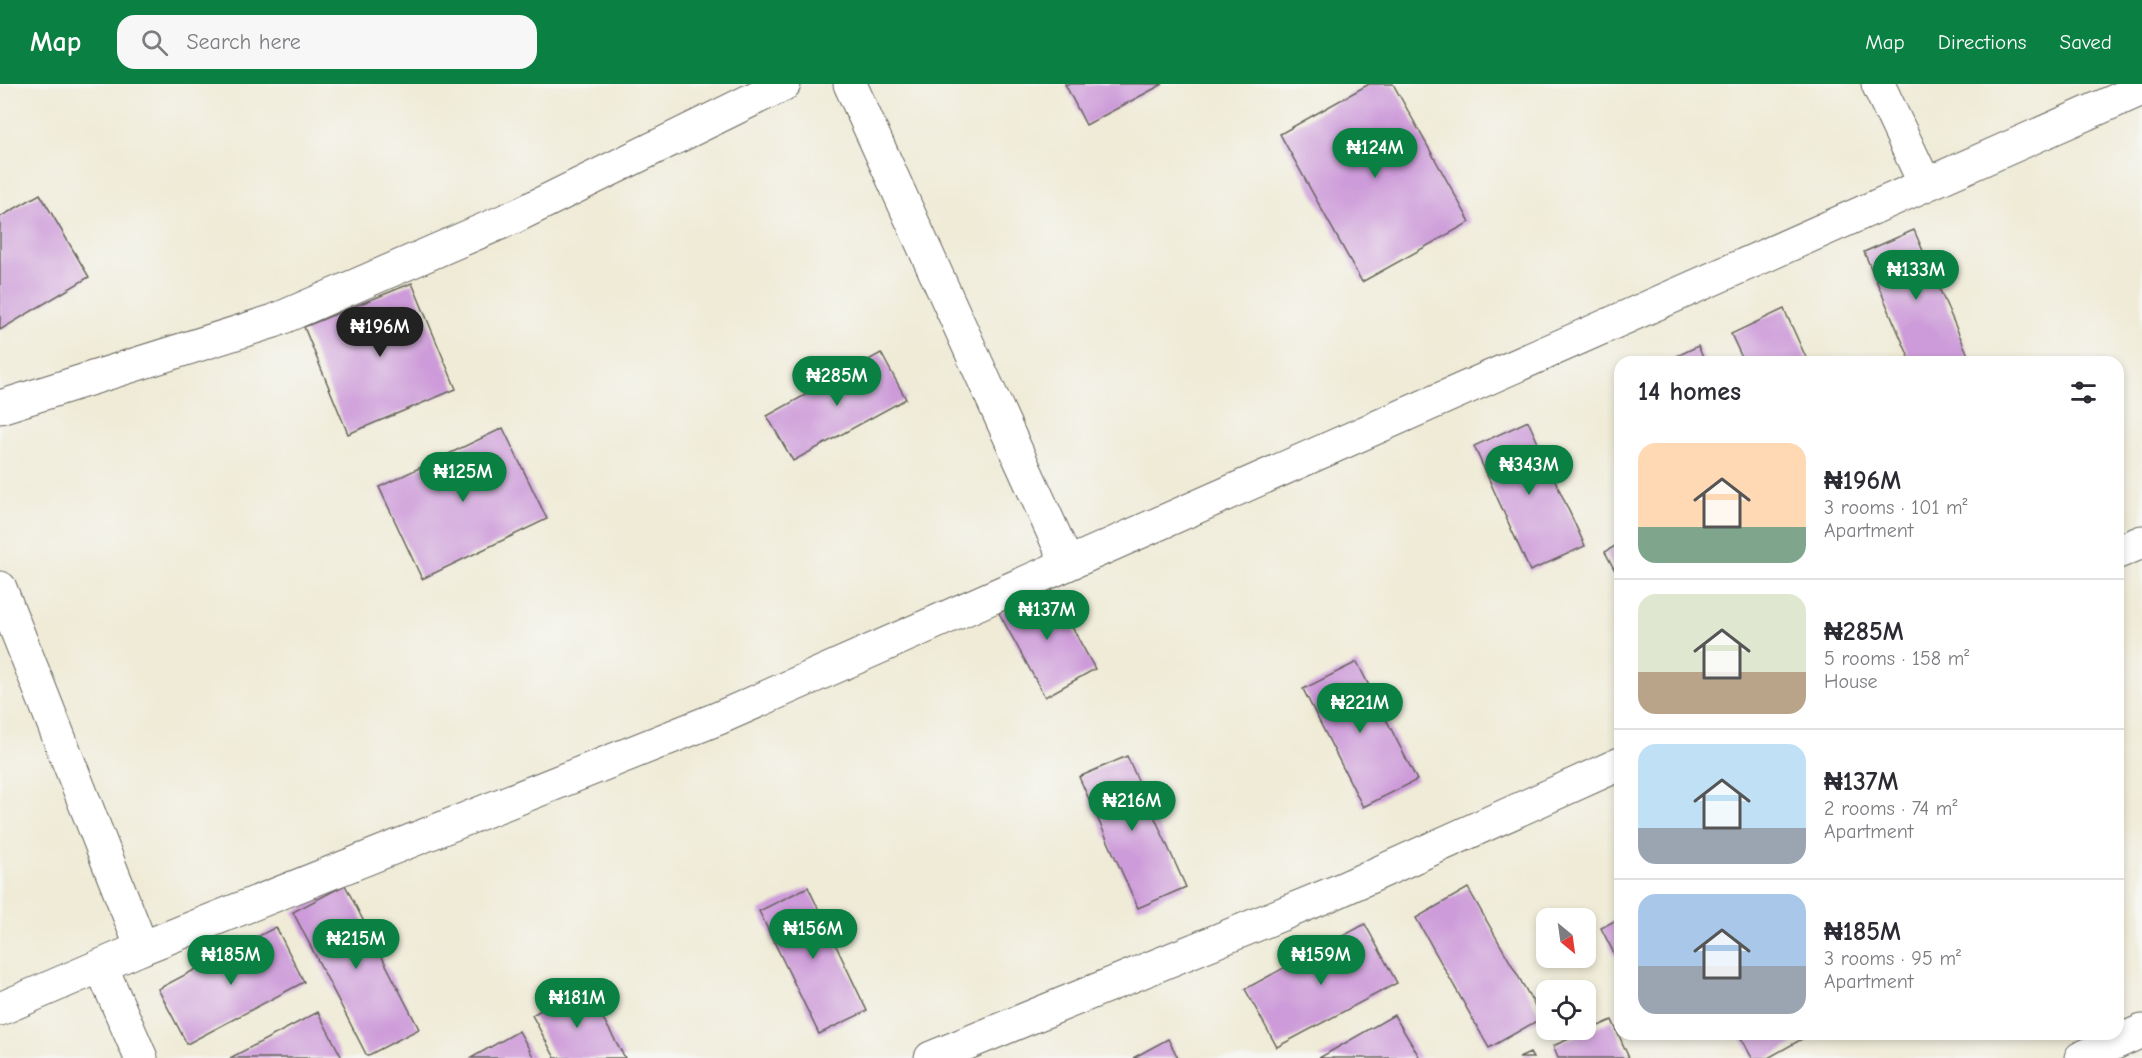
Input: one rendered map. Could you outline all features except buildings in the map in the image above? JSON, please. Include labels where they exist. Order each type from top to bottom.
[{"type":"street","points":[[0,407],[274,321],[516,216],[784,84]]},
{"type":"street","points":[[850,84],[1067,563]]},
{"type":"street","points":[[1878,84],[1925,184]]},
{"type":"street","points":[[0,1009],[142,948],[719,718],[2142,89]]},
{"type":"street","points":[[2124,550],[2142,542]]},
{"type":"street","points":[[0,588],[142,948]]},
{"type":"street","points":[[932,1058],[1336,892],[1614,767]]},
{"type":"street","points":[[101,966],[141,1058]]},
{"type":"street","points":[[2124,1039],[2142,1031]]},
{"type":"street","points":[[2081,1058],[2122,1040]]}]
